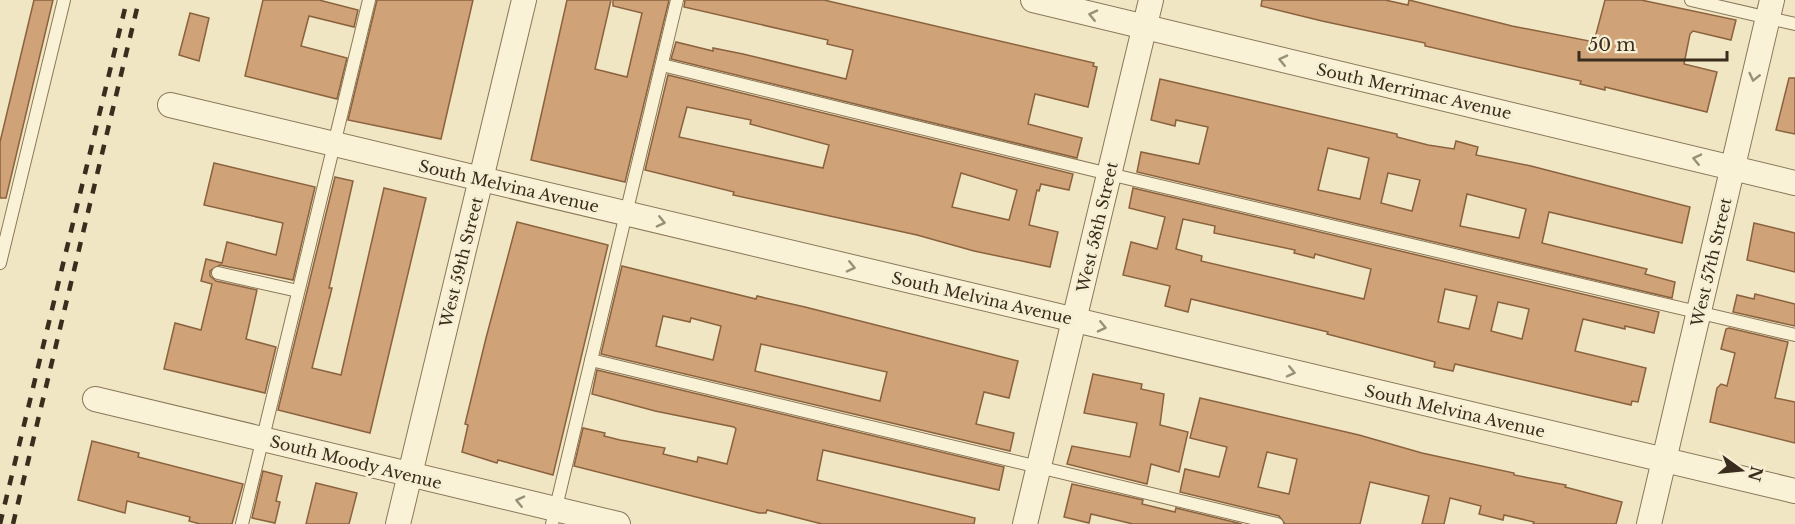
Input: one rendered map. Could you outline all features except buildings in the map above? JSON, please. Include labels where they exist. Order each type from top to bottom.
[{"type":"street","name":"West 59th Street","points":[[398,524],[524,0]]},
{"type":"street","name":"South Merrimac Avenue","points":[[1033,0],[1795,183]]},
{"type":"street","name":"West 58th Street","points":[[1025,524],[1151,0]]},
{"type":"street","name":"West 57th Street","points":[[1649,524],[1770,9]]},
{"type":"street","name":"South Melvina Avenue","points":[[170,105],[1795,491]]},
{"type":"street","name":"South Moody Avenue","points":[[95,399],[410,475],[554,517],[618,524]]},
{"type":"lane","points":[[0,263],[64,0]]},
{"type":"lane","points":[[242,524],[369,0]]},
{"type":"lane","points":[[554,517],[677,0]]},
{"type":"lane","points":[[1690,0],[1770,9],[1795,24]]},
{"type":"lane","points":[[662,65],[1109,174],[1795,335]]},
{"type":"lane","points":[[218,273],[298,291]]},
{"type":"lane","points":[[591,360],[1277,524]]},
{"type":"railway","points":[[0,524],[127,0]]},
{"type":"railway","points":[[13,524],[139,0]]}]
